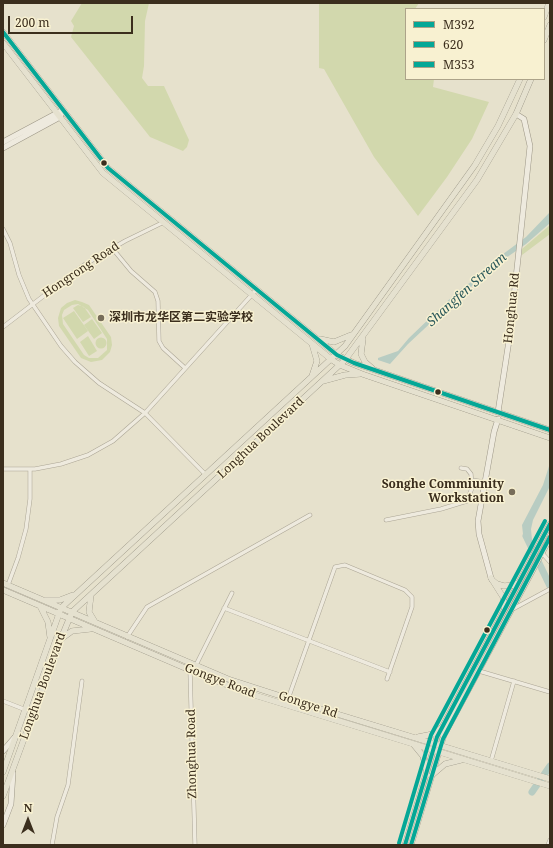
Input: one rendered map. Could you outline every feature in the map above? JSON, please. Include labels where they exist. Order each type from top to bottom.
[{"type":"main road","points":[[545,14],[549,3]]},
{"type":"main road","points":[[545,38],[550,25]]},
{"type":"main road","points":[[3,32],[108,168],[337,355],[345,360],[368,366],[375,370],[550,430]]},
{"type":"main road","points":[[3,44],[103,173],[332,360],[362,374],[498,419],[550,438]]},
{"type":"main road","name":"Longhua Boulevard","points":[[3,772],[61,608],[337,355],[475,165],[498,126],[520,80]]},
{"type":"main road","name":"Longhua Boulevard","points":[[3,796],[68,618],[72,612],[345,360],[477,180],[516,114],[531,80]]},
{"type":"main road","points":[[315,337],[334,342],[353,334]]},
{"type":"main road","points":[[365,334],[361,351],[363,359],[368,366]]},
{"type":"main road","points":[[310,379],[317,361],[311,342]]},
{"type":"main road","points":[[321,382],[345,375],[362,374]]},
{"type":"main road","points":[[411,845],[428,776],[443,727],[550,524]]},
{"type":"main road","points":[[436,747],[479,671],[550,538]]},
{"type":"main road","points":[[491,578],[497,584],[504,586],[520,581]]},
{"type":"main road","points":[[491,578],[503,597],[504,612]]},
{"type":"main road","points":[[5,586],[72,612]]},
{"type":"main road","name":"Gongye Road","points":[[5,586],[40,606],[190,670],[263,698],[414,740],[436,747],[467,760]]},
{"type":"main road","points":[[35,597],[60,600],[76,595]]},
{"type":"main road","points":[[91,595],[89,612],[97,623]]},
{"type":"main road","points":[[40,606],[49,626],[49,643]]},
{"type":"main road","name":"Gongye Rd","points":[[72,612],[127,637],[228,678],[414,740]]},
{"type":"main road","points":[[60,641],[66,635],[76,630],[94,629]]},
{"type":"main road","points":[[405,845],[428,776],[423,756],[414,740],[433,734],[443,727]]},
{"type":"main road","points":[[436,747],[491,761],[550,779]]},
{"type":"main road","points":[[428,776],[446,764],[454,761],[467,760],[550,786]]},
{"type":"street","points":[[3,148],[58,115],[63,110]]},
{"type":"street","name":"Honghua Rd","points":[[498,412],[510,334],[530,146],[524,119],[516,114]]},
{"type":"street","points":[[3,142],[58,115]]},
{"type":"street","name":"Hongrong Road","points":[[3,327],[70,274],[112,248],[164,222]]},
{"type":"street","points":[[3,228],[13,251],[22,283],[32,304],[57,342],[82,370],[107,390],[145,413],[213,482]]},
{"type":"street","points":[[112,248],[131,271],[155,292],[158,301],[159,341],[163,348],[186,368]]},
{"type":"street","points":[[3,469],[30,469],[62,464],[88,455],[113,441],[145,413],[257,289]]},
{"type":"street","points":[[491,578],[478,530],[478,521],[498,419]]},
{"type":"street","points":[[386,520],[441,509],[467,501],[470,497],[471,480],[469,470],[461,468]]},
{"type":"street","points":[[5,586],[18,558],[26,529],[30,499],[30,469]]},
{"type":"street","points":[[471,480],[485,482]]},
{"type":"street","points":[[127,637],[147,607],[310,515]]},
{"type":"street","points":[[542,553],[550,562]]},
{"type":"street","points":[[288,699],[334,567],[345,565],[405,590],[412,597],[412,607],[387,679]]},
{"type":"street","points":[[512,610],[548,590]]},
{"type":"street","points":[[190,670],[196,665],[232,592]]},
{"type":"street","points":[[224,608],[390,672]]},
{"type":"street","name":"Zhonghua Road","points":[[190,670],[195,845]]},
{"type":"street","points":[[479,671],[550,692]]},
{"type":"street","points":[[52,845],[57,817],[68,785],[82,681]]},
{"type":"street","points":[[491,761],[514,681]]},
{"type":"street","points":[[3,701],[26,710]]},
{"type":"street","points":[[3,751],[16,736]]},
{"type":"street","points":[[3,825],[11,804],[13,769]]},
{"type":"street","points":[[548,845],[550,840]]},
{"type":"green space","points":[[82,3],[149,3],[145,21],[144,66],[142,78],[148,86],[164,86],[189,140],[187,147],[183,151],[150,137],[71,37],[74,26],[71,21]]},
{"type":"green space","points":[[319,3],[419,3],[416,8],[405,8],[405,80],[434,80],[433,87],[489,102],[472,139],[447,177],[418,216],[374,157],[324,69],[319,68]]},
{"type":"green space","points":[[550,225],[550,234],[522,255],[522,249]]},
{"type":"green space","points":[[75,300],[89,305],[111,337],[112,345],[110,352],[102,360],[91,362],[81,358],[59,326],[58,318],[61,308],[67,303]],"holes":[[[78,304],[88,310],[107,339],[107,350],[98,358],[89,358],[84,355],[63,324],[62,315],[64,310],[72,305]]]},
{"type":"green space","points":[[78,305],[84,307],[91,317],[83,322],[73,308]]},
{"type":"green space","points":[[74,311],[88,331],[77,339],[63,318]]},
{"type":"green space","points":[[92,319],[102,333],[94,339],[84,325]]},
{"type":"green space","points":[[88,336],[97,351],[89,356],[80,342]]},
{"type":"green space","points":[[99,338],[103,338],[105,339],[105,347],[99,348],[96,345],[96,341]]},
{"type":"shaded area","points":[[550,212],[550,223],[526,244],[490,269],[476,284],[467,289],[408,344],[390,364],[378,360],[378,358],[398,351],[409,338],[458,291],[481,275],[491,263],[526,237]]},
{"type":"shaded area","points":[[550,463],[550,486],[533,520],[531,529],[532,540],[528,546],[523,534],[522,525],[543,485]]},
{"type":"waterway","points":[[526,536],[550,586]]},
{"type":"waterway","points":[[532,792],[550,766]]},
{"type":"transit line","name":"M392","points":[[3,32],[108,168],[337,355],[354,363],[550,430]]},
{"type":"transit line","name":"M353","points":[[399,843],[431,735],[545,521]]},
{"type":"transit line","name":"M392","points":[[405,845],[437,737],[550,524]]},
{"type":"transit line","name":"620","points":[[411,845],[443,739],[550,537]]},
{"type":"place","name":"深圳市龙华区第二实验学校","points":[[101,318]]},
{"type":"place","name":"Songhe Commiunity Workstation","points":[[512,492]]},
{"type":"water label","name":"Shangfen Stream","points":[[467,290]]}]
